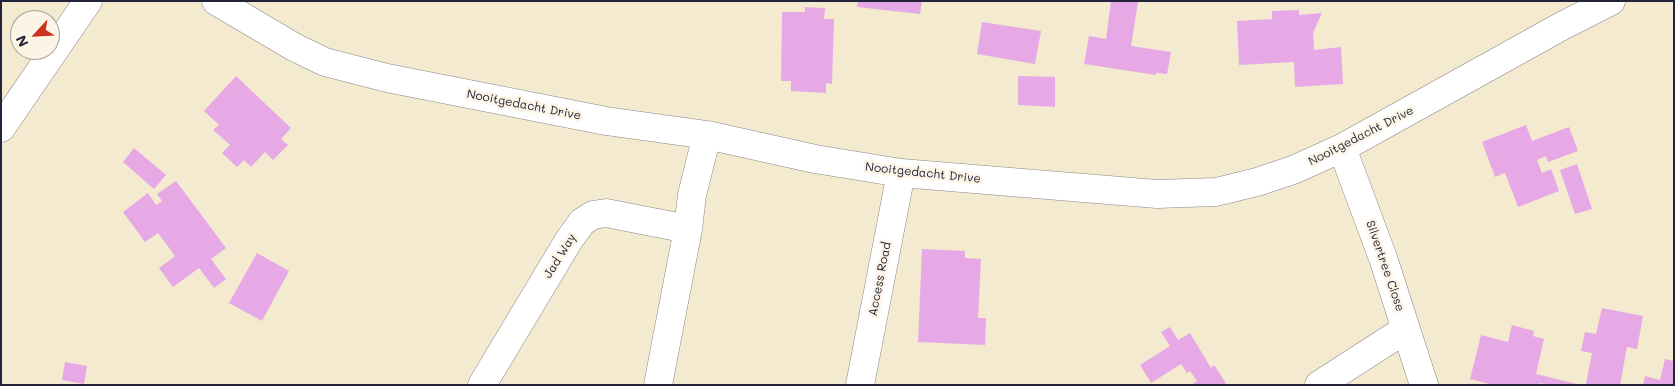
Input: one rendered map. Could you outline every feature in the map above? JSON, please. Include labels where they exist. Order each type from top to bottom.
[{"type":"street","points":[[1,128],[88,1]]},
{"type":"street","name":"Nooitgedacht Drive","points":[[216,1],[294,47],[325,62],[387,78],[606,121],[707,135],[815,159],[901,173],[1157,194],[1216,192],[1257,182],[1293,170],[1342,148],[1611,1]]},
{"type":"street","points":[[658,385],[688,228],[692,195],[707,135]]},
{"type":"street","name":"Silvertree Close","points":[[1342,148],[1383,258],[1424,385]]},
{"type":"street","name":"Access Road","points":[[860,385],[901,173]]},
{"type":"street","name":"Jad Way","points":[[482,385],[568,240],[582,222],[593,215],[606,213],[688,228]]},
{"type":"street","points":[[1319,385],[1406,329]]},
{"type":"building","points":[[858,1],[922,1],[920,14],[857,7]]},
{"type":"building","points":[[1111,1],[1138,2],[1131,46],[1171,52],[1167,74],[1156,73],[1156,75],[1084,64],[1089,36],[1106,39]]},
{"type":"building","points":[[805,7],[825,8],[824,19],[834,19],[832,84],[826,83],[826,93],[791,91],[791,81],[781,81],[782,12],[805,12]]},
{"type":"building","points":[[1299,10],[1299,15],[1322,13],[1313,33],[1314,50],[1341,47],[1343,84],[1295,87],[1294,62],[1239,65],[1237,21],[1272,19],[1272,11]]},
{"type":"building","points":[[982,22],[1041,31],[1035,64],[977,54]]},
{"type":"building","points":[[236,76],[291,128],[281,139],[288,145],[273,160],[265,152],[251,167],[244,160],[237,167],[222,153],[230,145],[213,130],[219,125],[204,111]]},
{"type":"building","points":[[1018,76],[1055,77],[1055,107],[1018,105]]},
{"type":"building","points":[[1526,125],[1532,141],[1569,127],[1578,151],[1548,162],[1546,156],[1537,160],[1542,173],[1551,169],[1559,191],[1518,207],[1505,173],[1495,177],[1482,142]]},
{"type":"building","points":[[134,148],[166,175],[154,189],[123,162]]},
{"type":"building","points":[[1577,164],[1592,209],[1575,214],[1560,170]]},
{"type":"building","points":[[176,181],[226,248],[211,259],[226,279],[214,288],[199,268],[173,287],[159,268],[175,256],[158,233],[145,242],[123,212],[148,193],[156,205],[162,201],[157,194]]},
{"type":"building","points":[[922,249],[965,251],[965,258],[981,259],[978,318],[986,318],[985,345],[918,342]]},
{"type":"building","points":[[257,253],[289,271],[262,321],[229,303]]},
{"type":"building","points":[[1602,308],[1643,316],[1637,349],[1627,347],[1620,385],[1586,384],[1592,353],[1581,351],[1585,332],[1596,334]]},
{"type":"building","points":[[1512,325],[1534,331],[1533,336],[1544,339],[1536,374],[1581,385],[1548,385],[1540,383],[1539,385],[1494,385],[1470,379],[1481,335],[1508,342]]},
{"type":"building","points":[[1170,327],[1178,340],[1190,333],[1211,368],[1214,365],[1226,383],[1223,385],[1191,385],[1197,381],[1190,371],[1187,373],[1181,364],[1151,383],[1140,365],[1170,346],[1161,332]]},
{"type":"building","points":[[1665,359],[1674,361],[1673,385],[1643,385],[1645,376],[1660,380]]},
{"type":"building","points":[[65,362],[87,366],[84,384],[62,380]]}]
